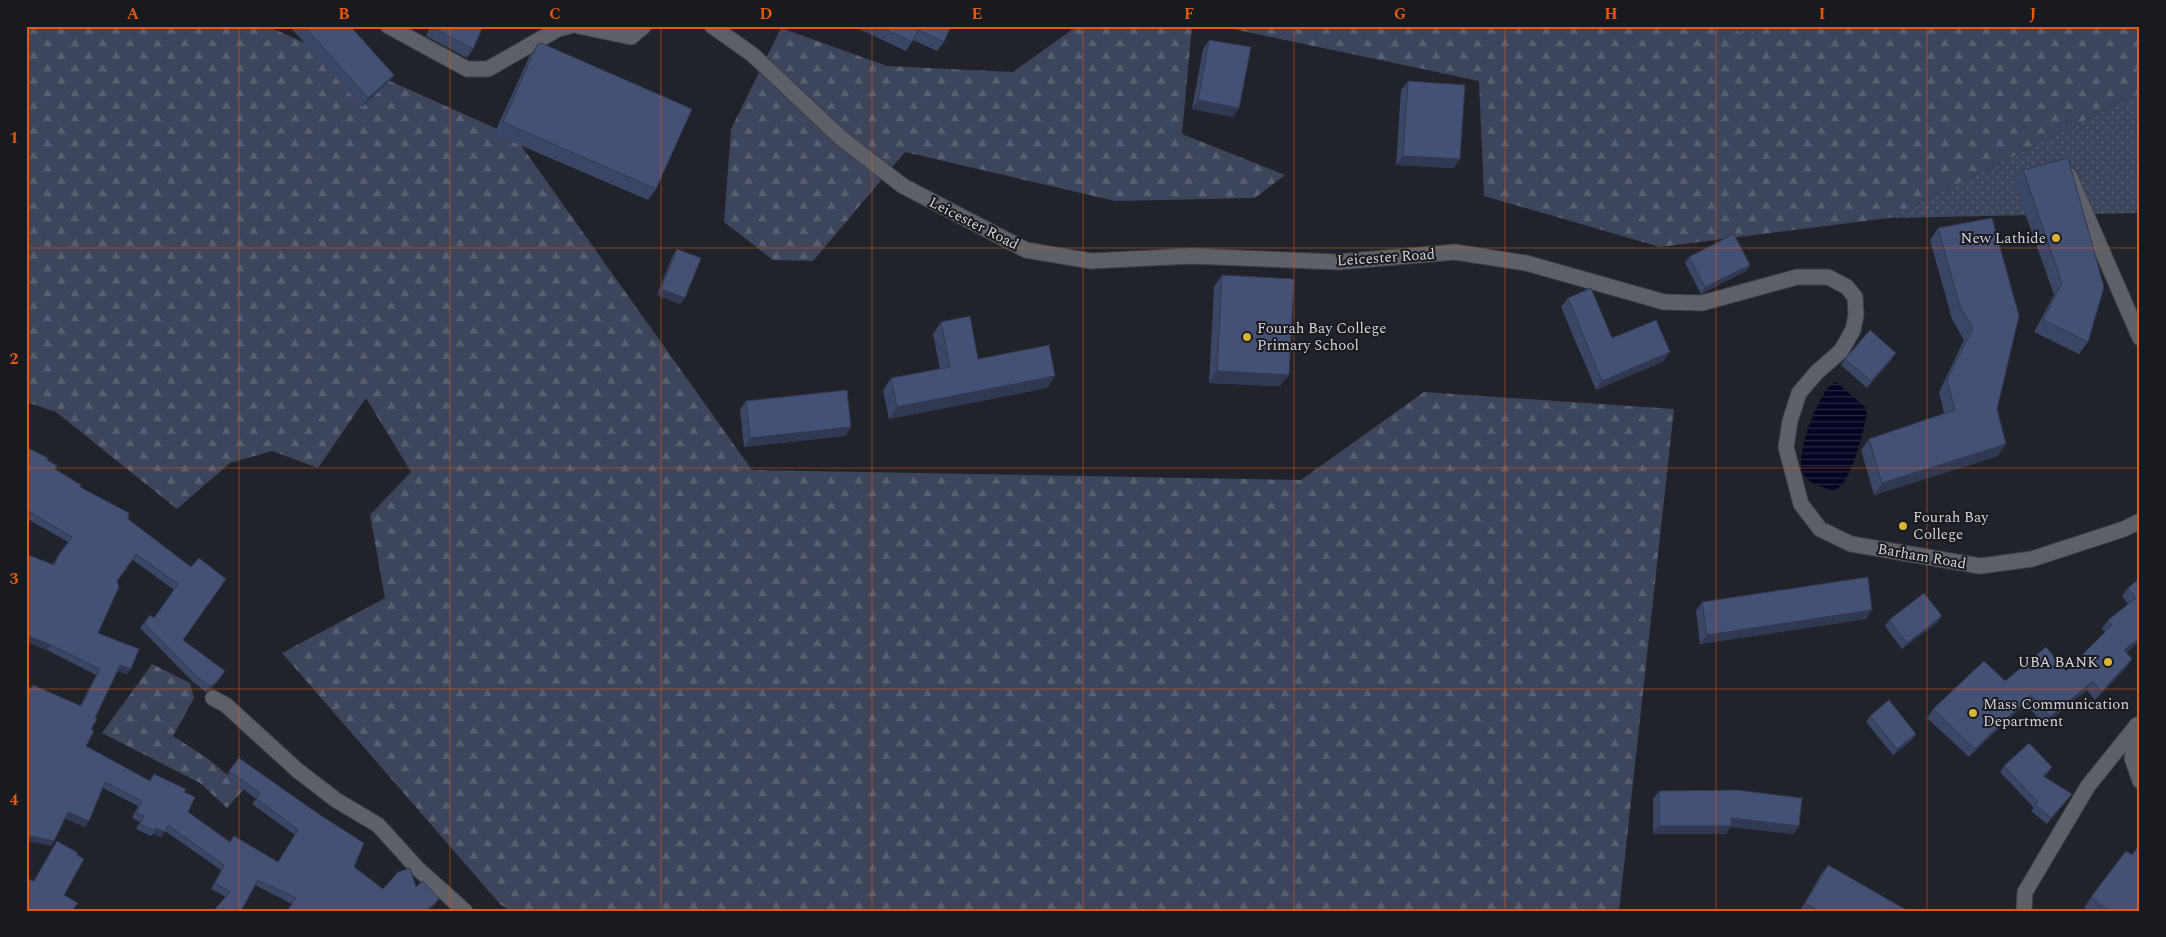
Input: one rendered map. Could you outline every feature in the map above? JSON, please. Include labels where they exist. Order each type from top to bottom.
[{"type":"street","points":[[388,26],[440,56],[468,69],[488,69],[558,29],[570,26]]},
{"type":"street","points":[[578,26],[630,36],[644,26]]},
{"type":"street","name":"Leicester Road","points":[[712,26],[753,55],[841,138],[903,186],[1026,250],[1091,261],[1191,256],[1338,262],[1455,252],[1526,264],[1664,302],[1702,303],[1797,277],[1828,277],[1847,287],[1855,296],[1856,314],[1853,330],[1840,351],[1799,392],[1790,421],[1786,447],[1801,504],[1820,530]]},
{"type":"street","points":[[2070,175],[2140,338]]},
{"type":"street","name":"Barham Road","points":[[1820,530],[1851,544],[1980,566],[2032,559],[2124,530],[2140,521]]},
{"type":"street","points":[[213,698],[226,705],[298,770],[336,800],[378,824],[417,868],[465,911]]},
{"type":"street","points":[[2138,722],[2132,758],[2140,781]]},
{"type":"street","points":[[2024,911],[2025,892],[2088,786],[2138,722]]},
{"type":"green space","points":[[26,26],[267,26],[515,137],[752,470],[1301,480],[1424,392],[1674,409],[1619,911],[510,911],[500,904],[282,653],[385,598],[370,515],[411,472],[366,398],[318,468],[272,451],[230,463],[177,509],[56,412],[26,402]]},
{"type":"green space","points":[[1077,26],[1192,26],[1182,134],[1285,175],[1255,198],[1115,201],[905,152],[813,261],[773,260],[724,222],[731,129],[781,28],[887,66],[1013,72]]},
{"type":"green space","points":[[1219,26],[1731,26],[1746,37],[1772,26],[2140,26],[2140,93],[1889,218],[1660,247],[1484,196],[1479,81]]},
{"type":"green space","points":[[1731,26],[1772,26],[1746,37]]},
{"type":"green space","points":[[2140,93],[2140,213],[1889,218]]},
{"type":"green space","points":[[152,664],[190,683],[194,698],[173,736],[207,758],[244,789],[227,808],[200,783],[102,733]]},
{"type":"shaded area","points":[[1836,382],[1866,408],[1867,415],[1851,469],[1840,487],[1833,491],[1808,480],[1803,474],[1801,466],[1805,439],[1816,409],[1822,396]]},
{"type":"building","points":[[304,26],[350,26],[394,75],[368,98]]},
{"type":"building","points":[[433,26],[483,26],[473,49]]},
{"type":"building","points":[[878,26],[951,26],[944,42],[918,30],[912,42]]},
{"type":"building","points":[[1209,40],[1251,47],[1239,108],[1198,100]]},
{"type":"building","points":[[541,43],[692,109],[656,189],[503,122],[537,45]]},
{"type":"building","points":[[1408,81],[1465,85],[1460,159],[1403,156]]},
{"type":"building","name":"New Lathide","points":[[2068,158],[2104,287],[2088,342],[2043,320],[2062,283],[2023,170]]},
{"type":"building","points":[[1992,218],[2019,316],[1997,409],[2006,444],[1882,483],[1869,439],[1955,410],[1947,380],[1973,328],[1960,307],[1938,228]]},
{"type":"building","points":[[1734,234],[1750,265],[1705,287],[1689,257]]},
{"type":"building","points":[[677,249],[701,258],[685,298],[661,289]]},
{"type":"building","name":"Fourah Bay College Primary School","points":[[1222,275],[1294,279],[1289,375],[1217,371]]},
{"type":"building","points":[[1591,288],[1612,338],[1656,320],[1670,352],[1602,381],[1568,298]]},
{"type":"building","points":[[970,316],[978,359],[1049,345],[1055,376],[897,407],[891,378],[950,367],[941,322]]},
{"type":"building","points":[[1870,330],[1896,353],[1871,381],[1845,359]]},
{"type":"building","points":[[847,390],[851,427],[750,438],[746,401]]},
{"type":"building","points":[[26,447],[48,458],[47,460],[57,466],[55,469],[81,485],[80,487],[129,513],[128,519],[191,567],[199,558],[226,579],[183,640],[225,671],[216,683],[210,686],[197,677],[144,623],[150,615],[154,618],[178,584],[136,554],[117,581],[119,587],[98,633],[139,649],[131,669],[120,665],[95,718],[97,719],[91,729],[94,731],[86,746],[150,781],[154,774],[186,789],[184,792],[195,797],[188,812],[230,842],[234,836],[278,862],[298,830],[256,798],[260,793],[229,771],[239,758],[320,815],[364,843],[354,867],[383,889],[398,872],[410,868],[416,887],[423,881],[439,899],[426,911],[287,911],[296,898],[258,880],[242,909],[243,911],[213,911],[230,892],[215,883],[224,865],[168,825],[165,832],[156,828],[155,831],[140,824],[144,816],[136,813],[142,801],[105,782],[89,821],[68,812],[54,841],[26,835],[26,686],[32,688],[33,685],[81,706],[100,669],[26,635],[26,554],[54,565],[58,556],[72,537],[28,511],[26,514]]},
{"type":"building","points":[[1868,577],[1872,610],[1707,635],[1702,602]]},
{"type":"building","points":[[2140,578],[2140,638],[2124,650],[2132,659],[2101,692],[2093,681],[2050,717],[2031,695],[1975,749],[1933,709],[1984,661],[2005,681],[2046,647],[2066,671],[2112,625],[2108,620],[2136,598],[2128,588]]},
{"type":"building","points":[[1924,593],[1942,616],[1907,643],[1889,620]]},
{"type":"building","points":[[1889,700],[1916,734],[1897,749],[1870,716]]},
{"type":"building","points":[[2029,743],[2052,767],[2043,776],[2072,794],[2051,818],[2036,805],[2038,802],[2004,766]]},
{"type":"building","points":[[1737,790],[1802,798],[1799,826],[1731,818],[1731,826],[1659,826],[1659,791]]},
{"type":"building","points":[[57,841],[78,853],[77,855],[84,859],[64,895],[78,903],[74,911],[26,911],[26,879],[34,881]]},
{"type":"building","points":[[2140,844],[2140,911],[2109,911],[2091,897],[2126,851],[2132,855]]},
{"type":"building","points":[[1828,865],[1908,911],[1819,911],[1805,903]]},
{"type":"place","name":"New Lathide","points":[[2056,238]]},
{"type":"place","name":"Fourah Bay College Primary School","points":[[1247,337]]},
{"type":"place","name":"Fourah Bay College","points":[[1903,526]]},
{"type":"place","name":"UBA BANK","points":[[2108,662]]},
{"type":"place","name":"Mass Communication Department","points":[[1973,713]]}]
